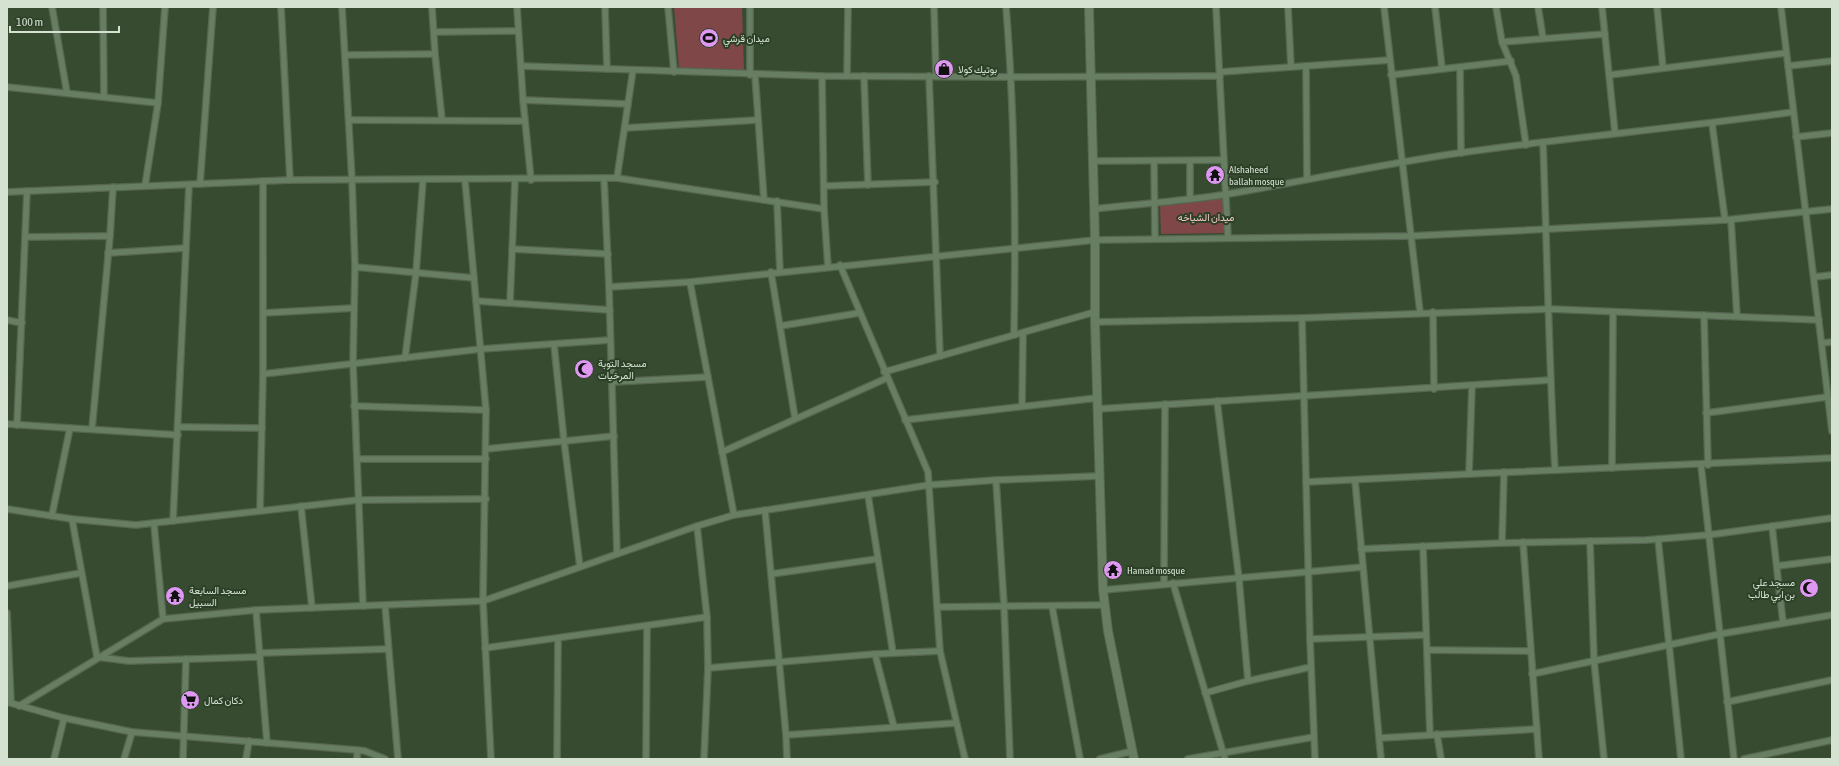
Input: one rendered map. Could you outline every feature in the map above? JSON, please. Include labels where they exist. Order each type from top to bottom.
[{"type":"street","points":[[52,7],[67,93]]},
{"type":"street","points":[[103,7],[104,97]]},
{"type":"street","points":[[145,186],[158,103],[165,7]]},
{"type":"street","points":[[200,184],[213,7]]},
{"type":"street","points":[[281,7],[290,180]]},
{"type":"street","points":[[342,7],[352,180],[355,267],[353,363],[354,406],[363,606]]},
{"type":"street","points":[[432,7],[442,120]]},
{"type":"street","points":[[517,7],[523,100],[531,180]]},
{"type":"street","points":[[605,7],[607,69]]},
{"type":"street","points":[[668,7],[674,72]]},
{"type":"street","points":[[750,7],[752,75],[764,200]]},
{"type":"street","points":[[847,76],[848,7]]},
{"type":"street","points":[[934,7],[936,76]]},
{"type":"street","points":[[1006,7],[1012,78],[1015,250],[1014,335]]},
{"type":"street","points":[[1089,7],[1095,240],[1095,322],[1103,590],[1104,605],[1134,755],[1100,759]]},
{"type":"street","points":[[1216,7],[1227,194],[1228,238]]},
{"type":"street","points":[[1288,7],[1291,67]]},
{"type":"street","points":[[1384,7],[1401,162],[1412,236],[1420,312]]},
{"type":"street","points":[[1435,7],[1442,68]]},
{"type":"street","points":[[1496,7],[1502,42],[1516,76],[1526,144]]},
{"type":"street","points":[[1538,7],[1543,38]]},
{"type":"street","points":[[1602,7],[1615,133]]},
{"type":"street","points":[[1657,7],[1663,68]]},
{"type":"street","points":[[1781,7],[1832,431]]},
{"type":"street","points":[[434,32],[518,32]]},
{"type":"street","points":[[1502,42],[1605,34]]},
{"type":"street","points":[[1610,75],[1786,53]]},
{"type":"street","points":[[345,55],[435,54]]},
{"type":"street","points":[[521,66],[752,75],[1012,78],[1220,74],[1390,60]]},
{"type":"street","points":[[1391,75],[1511,61]]},
{"type":"street","points":[[1788,66],[1832,61]]},
{"type":"street","points":[[1306,66],[1307,179]]},
{"type":"street","points":[[1460,67],[1461,153]]},
{"type":"street","points":[[617,178],[633,70]]},
{"type":"street","points":[[822,76],[824,209],[828,267]]},
{"type":"street","points":[[864,76],[868,185]]},
{"type":"street","points":[[929,76],[940,356]]},
{"type":"street","points":[[7,87],[158,103]]},
{"type":"street","points":[[523,100],[628,104]]},
{"type":"street","points":[[1094,209],[1227,194],[1401,162],[1461,153],[1793,112]]},
{"type":"street","points":[[349,120],[525,121]]},
{"type":"street","points":[[625,128],[757,120]]},
{"type":"street","points":[[1712,123],[1728,220],[1738,316]]},
{"type":"street","points":[[1796,137],[1832,133]]},
{"type":"street","points":[[1543,142],[1550,309],[1550,380],[1555,470]]},
{"type":"street","points":[[1093,161],[1224,160]]},
{"type":"street","points":[[1154,161],[1155,239]]},
{"type":"street","points":[[1190,161],[1190,198]]},
{"type":"street","points":[[604,178],[610,310],[617,554]]},
{"type":"street","points":[[7,192],[290,180],[531,180],[617,178],[824,209]]},
{"type":"street","points":[[405,358],[416,273],[423,180]]},
{"type":"street","points":[[465,180],[486,410],[486,499],[483,601],[491,759]]},
{"type":"street","points":[[510,303],[515,180]]},
{"type":"street","points":[[260,511],[263,374],[263,181]]},
{"type":"street","points":[[824,186],[934,182]]},
{"type":"street","points":[[173,521],[189,185]]},
{"type":"street","points":[[92,429],[110,236],[113,187]]},
{"type":"street","points":[[17,425],[27,191]]},
{"type":"street","points":[[778,201],[780,272]]},
{"type":"street","points":[[609,287],[690,282],[840,265],[1015,250],[1095,240],[1412,236],[1728,220],[1832,209]]},
{"type":"street","points":[[26,237],[110,236]]},
{"type":"street","points":[[108,253],[186,248]]},
{"type":"street","points":[[512,249],[608,254]]},
{"type":"street","points":[[840,265],[884,372],[928,472],[940,651],[965,759]]},
{"type":"street","points":[[355,267],[474,278]]},
{"type":"street","points":[[771,272],[795,418]]},
{"type":"street","points":[[1814,277],[1832,275]]},
{"type":"street","points":[[690,282],[734,515]]},
{"type":"street","points":[[476,301],[610,310]]},
{"type":"street","points":[[263,313],[354,308]]},
{"type":"street","points":[[1095,322],[1302,318],[1420,312],[1550,309],[1819,320]]},
{"type":"street","points":[[884,372],[1095,312]]},
{"type":"street","points":[[1433,312],[1434,388]]},
{"type":"street","points":[[1612,468],[1613,312]]},
{"type":"street","points":[[780,326],[859,313]]},
{"type":"street","points":[[1704,315],[1708,465]]},
{"type":"street","points":[[1302,318],[1310,639],[1315,759]]},
{"type":"street","points":[[7,320],[22,323]]},
{"type":"street","points":[[1022,406],[1023,332]]},
{"type":"street","points":[[263,374],[481,350],[610,340]]},
{"type":"street","points":[[1822,343],[1832,342]]},
{"type":"street","points":[[554,344],[564,442],[580,567]]},
{"type":"street","points":[[612,382],[708,377]]},
{"type":"street","points":[[722,452],[887,378]]},
{"type":"street","points":[[1098,409],[1550,380]]},
{"type":"street","points":[[1469,474],[1472,386]]},
{"type":"street","points":[[1706,413],[1827,396]]},
{"type":"street","points":[[905,420],[1097,398]]},
{"type":"street","points":[[1217,401],[1239,579],[1248,681]]},
{"type":"street","points":[[1164,584],[1165,404]]},
{"type":"street","points":[[354,406],[486,410]]},
{"type":"street","points":[[7,424],[178,435]]},
{"type":"street","points":[[178,427],[262,428]]},
{"type":"street","points":[[52,515],[70,428]]},
{"type":"street","points":[[486,449],[614,436]]},
{"type":"street","points":[[1306,482],[1504,472],[1708,465],[1832,458]]},
{"type":"street","points":[[356,459],[486,459]]},
{"type":"street","points":[[1700,465],[1734,759]]},
{"type":"street","points":[[1502,543],[1504,472]]},
{"type":"street","points":[[19,706],[97,657],[163,619],[256,610],[483,601],[697,526],[734,515],[929,485],[996,480],[1099,476]]},
{"type":"street","points":[[996,480],[1004,605],[1010,759]]},
{"type":"street","points":[[1355,480],[1381,759]]},
{"type":"street","points":[[868,495],[893,653]]},
{"type":"street","points":[[7,509],[72,519],[136,526],[358,500],[486,499]]},
{"type":"street","points":[[301,506],[312,608]]},
{"type":"street","points":[[765,510],[780,662],[787,759]]},
{"type":"street","points":[[1361,549],[1523,542],[1658,539],[1708,535],[1832,518]]},
{"type":"street","points":[[72,519],[97,657]]},
{"type":"street","points":[[154,524],[163,619]]},
{"type":"street","points":[[697,526],[707,617],[708,668],[704,759]]},
{"type":"street","points":[[1772,526],[1783,622]]},
{"type":"street","points":[[1658,539],[1681,759]]},
{"type":"street","points":[[1590,541],[1594,660],[1604,759]]},
{"type":"street","points":[[1523,542],[1539,759]]},
{"type":"street","points":[[1423,546],[1426,635],[1434,734],[1441,759]]},
{"type":"street","points":[[771,574],[877,559]]},
{"type":"street","points":[[1777,566],[1832,560]]},
{"type":"street","points":[[1103,590],[1363,567]]},
{"type":"street","points":[[7,586],[81,573]]},
{"type":"street","points":[[1173,583],[1225,756]]},
{"type":"street","points":[[385,605],[398,759]]},
{"type":"street","points":[[937,607],[1104,605]]},
{"type":"street","points":[[1052,606],[1080,759]]},
{"type":"street","points":[[256,610],[267,742]]},
{"type":"street","points":[[7,613],[9,703],[64,718],[132,732],[357,750],[365,751],[385,759]]},
{"type":"street","points":[[1532,674],[1720,634],[1783,622],[1832,615]]},
{"type":"street","points":[[485,648],[707,617]]},
{"type":"street","points":[[646,759],[647,626]]},
{"type":"street","points":[[1310,639],[1426,635]]},
{"type":"street","points":[[557,759],[558,638]]},
{"type":"street","points":[[97,657],[129,661],[186,660],[388,649]]},
{"type":"street","points":[[1427,650],[1530,652]]},
{"type":"street","points":[[708,668],[875,654],[940,651]]},
{"type":"street","points":[[875,654],[894,727]]},
{"type":"street","points":[[183,759],[185,737],[186,660]]},
{"type":"street","points":[[1205,693],[1248,681],[1311,667]]},
{"type":"street","points":[[1727,702],[1832,680]]},
{"type":"street","points":[[54,759],[64,718]]},
{"type":"street","points":[[786,735],[956,723]]},
{"type":"street","points":[[1380,738],[1537,729]]},
{"type":"street","points":[[124,759],[132,732]]},
{"type":"street","points":[[1188,759],[1225,756],[1314,737]]},
{"type":"street","points":[[1744,759],[1759,758],[1832,740]]},
{"type":"street","points":[[246,759],[249,741]]},
{"type":"street","points":[[357,750],[357,759]]},
{"type":"green space","name":"ميدان قرشي","points":[[674,7],[742,7],[744,70],[679,69]]},
{"type":"green space","name":"ميدان الشياخه","points":[[1223,198],[1225,233],[1161,234],[1160,206]]},
{"type":"place","name":"ميدان قرشي","points":[[709,38]]},
{"type":"place","name":"بوتيك كولا","points":[[944,69]]},
{"type":"place","name":"Alshaheed ballah mosque","points":[[1215,175]]},
{"type":"place","name":"مسجد التوبة المرخيات","points":[[584,369]]},
{"type":"place","name":"Hamad mosque","points":[[1113,570]]},
{"type":"place","name":"مسجد علي بن ابي طالب","points":[[1809,588]]},
{"type":"place","name":"مسجد السابعة السبيل","points":[[175,596]]},
{"type":"place","name":"دكان كمال","points":[[190,700]]}]
